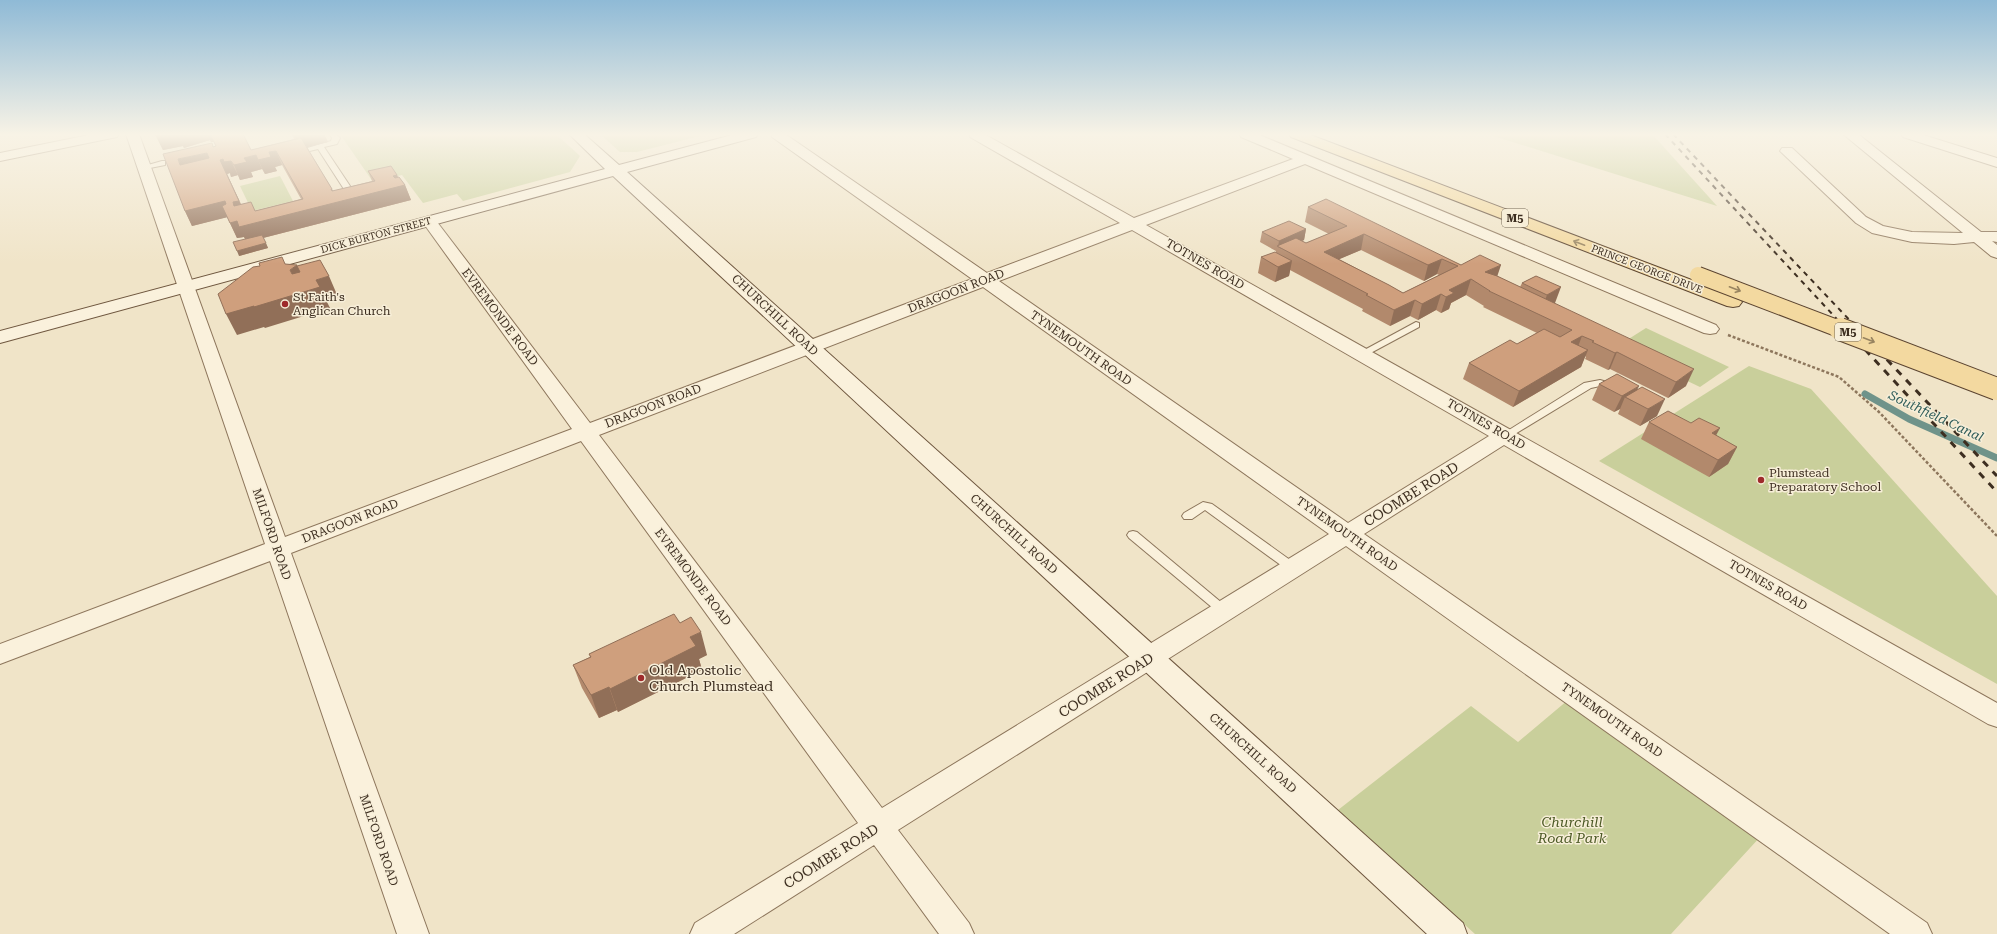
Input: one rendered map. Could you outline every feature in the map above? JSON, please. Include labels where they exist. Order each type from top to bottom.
[{"type":"main road","name":"PRINCE GEORGE DRIVE","points":[[1409,178],[1997,404]]},
{"type":"main road","name":"PRINCE GEORGE DRIVE","points":[[1440,178],[1997,389]]},
{"type":"street","name":"MILFORD ROAD","points":[[157,178],[185,287],[413,934]]},
{"type":"street","name":"DICK BURTON STREET","points":[[0,337],[585,178]]},
{"type":"street","name":"CHURCHILL ROAD","points":[[625,178],[1452,934]]},
{"type":"street","name":"TYNEMOUTH ROAD","points":[[839,178],[1916,934]]},
{"type":"street","name":"TOTNES ROAD","points":[[1052,178],[1997,716]]},
{"type":"street","name":"DRAGOON ROAD","points":[[0,654],[1254,178]]},
{"type":"street","points":[[1351,178],[1710,329]]},
{"type":"street","points":[[1816,178],[1861,220],[1874,229],[1891,234],[1912,237],[1954,239],[1976,236],[1997,237]]},
{"type":"street","points":[[1904,178],[1997,253]]},
{"type":"street","name":"EVREMONDE ROAD","points":[[429,221],[958,934]]},
{"type":"street","name":"COOMBE ROAD","points":[[706,934],[1506,436]]},
{"type":"lane","points":[[341,178],[354,198]]},
{"type":"lane","points":[[1362,354],[1416,325]]},
{"type":"lane","points":[[1506,436],[1593,383],[1606,384],[1623,391]]},
{"type":"lane","points":[[1188,516],[1203,506],[1208,507],[1293,568]]},
{"type":"lane","points":[[1133,535],[1224,611]]},
{"type":"path","points":[[1710,329],[1839,377],[1879,412],[1997,536]]},
{"type":"green space","points":[[274,178],[281,178],[293,201],[252,211],[240,186]]},
{"type":"green space","points":[[370,178],[391,178],[373,182]]},
{"type":"green space","points":[[404,178],[549,178],[463,201],[457,194],[423,203]]},
{"type":"green space","points":[[1626,178],[1691,178],[1717,206]]},
{"type":"green space","points":[[1646,328],[1729,367],[1700,387],[1616,347]]},
{"type":"green space","points":[[1749,366],[1811,389],[1997,596],[1997,684],[1599,461]]},
{"type":"green space","name":"Churchill Road Park","points":[[1568,700],[1761,836],[1671,934],[1475,934],[1338,810],[1471,706],[1518,742]]},
{"type":"building","points":[[172,178],[228,178],[239,201],[233,202],[234,206],[251,202],[255,211],[303,199],[291,178],[325,178],[332,191],[375,181],[373,178],[399,178],[405,185],[239,227],[237,221],[230,223],[222,206],[226,204],[225,201],[185,211]]},
{"type":"building","points":[[1326,199],[1461,265],[1480,255],[1501,265],[1485,272],[1497,276],[1694,369],[1676,382],[1582,336],[1571,342],[1588,350],[1519,391],[1469,363],[1510,340],[1517,344],[1544,329],[1560,337],[1572,330],[1489,291],[1471,279],[1449,290],[1454,293],[1446,297],[1441,294],[1422,304],[1415,300],[1394,310],[1366,295],[1368,294],[1277,246],[1296,238],[1306,243],[1347,226],[1308,207]],"holes":[[[1364,234],[1428,265],[1442,259],[1458,266],[1403,293],[1324,252]]]},
{"type":"building","points":[[1289,221],[1306,229],[1279,241],[1262,232]]},
{"type":"building","points":[[262,235],[266,243],[237,251],[233,242]]},
{"type":"building","points":[[1275,252],[1292,261],[1278,267],[1261,257]]},
{"type":"building","points":[[282,257],[285,264],[297,265],[290,270],[292,274],[300,272],[297,266],[320,260],[329,276],[316,280],[320,287],[226,314],[218,294],[253,267],[260,266],[259,263]]},
{"type":"building","points":[[1536,276],[1561,287],[1547,295],[1522,283]]},
{"type":"building","points":[[1617,374],[1639,386],[1622,396],[1599,384]]},
{"type":"building","points":[[1642,387],[1665,399],[1648,409],[1625,397]]},
{"type":"building","points":[[1668,411],[1691,423],[1699,418],[1720,428],[1712,433],[1737,447],[1718,460],[1649,422]]},
{"type":"building","points":[[674,614],[680,623],[691,617],[701,632],[690,637],[696,646],[610,689],[609,687],[591,695],[573,665],[591,657],[589,654]]},
{"type":"waterway","name":"Southfield Canal","points":[[1865,394],[1909,419],[1997,458]]},
{"type":"railway","points":[[1705,178],[1847,330]]},
{"type":"railway","points":[[1714,178],[1859,330]]},
{"type":"railway","points":[[1846,329],[1997,492]]},
{"type":"railway","points":[[1858,329],[1997,476]]},
{"type":"place","name":"St Faith's Anglican Church","points":[[285,304]]},
{"type":"place","name":"Plumstead Preparatory School","points":[[1761,480]]},
{"type":"place","name":"Old Apostolic Church Plumstead","points":[[641,678]]}]
